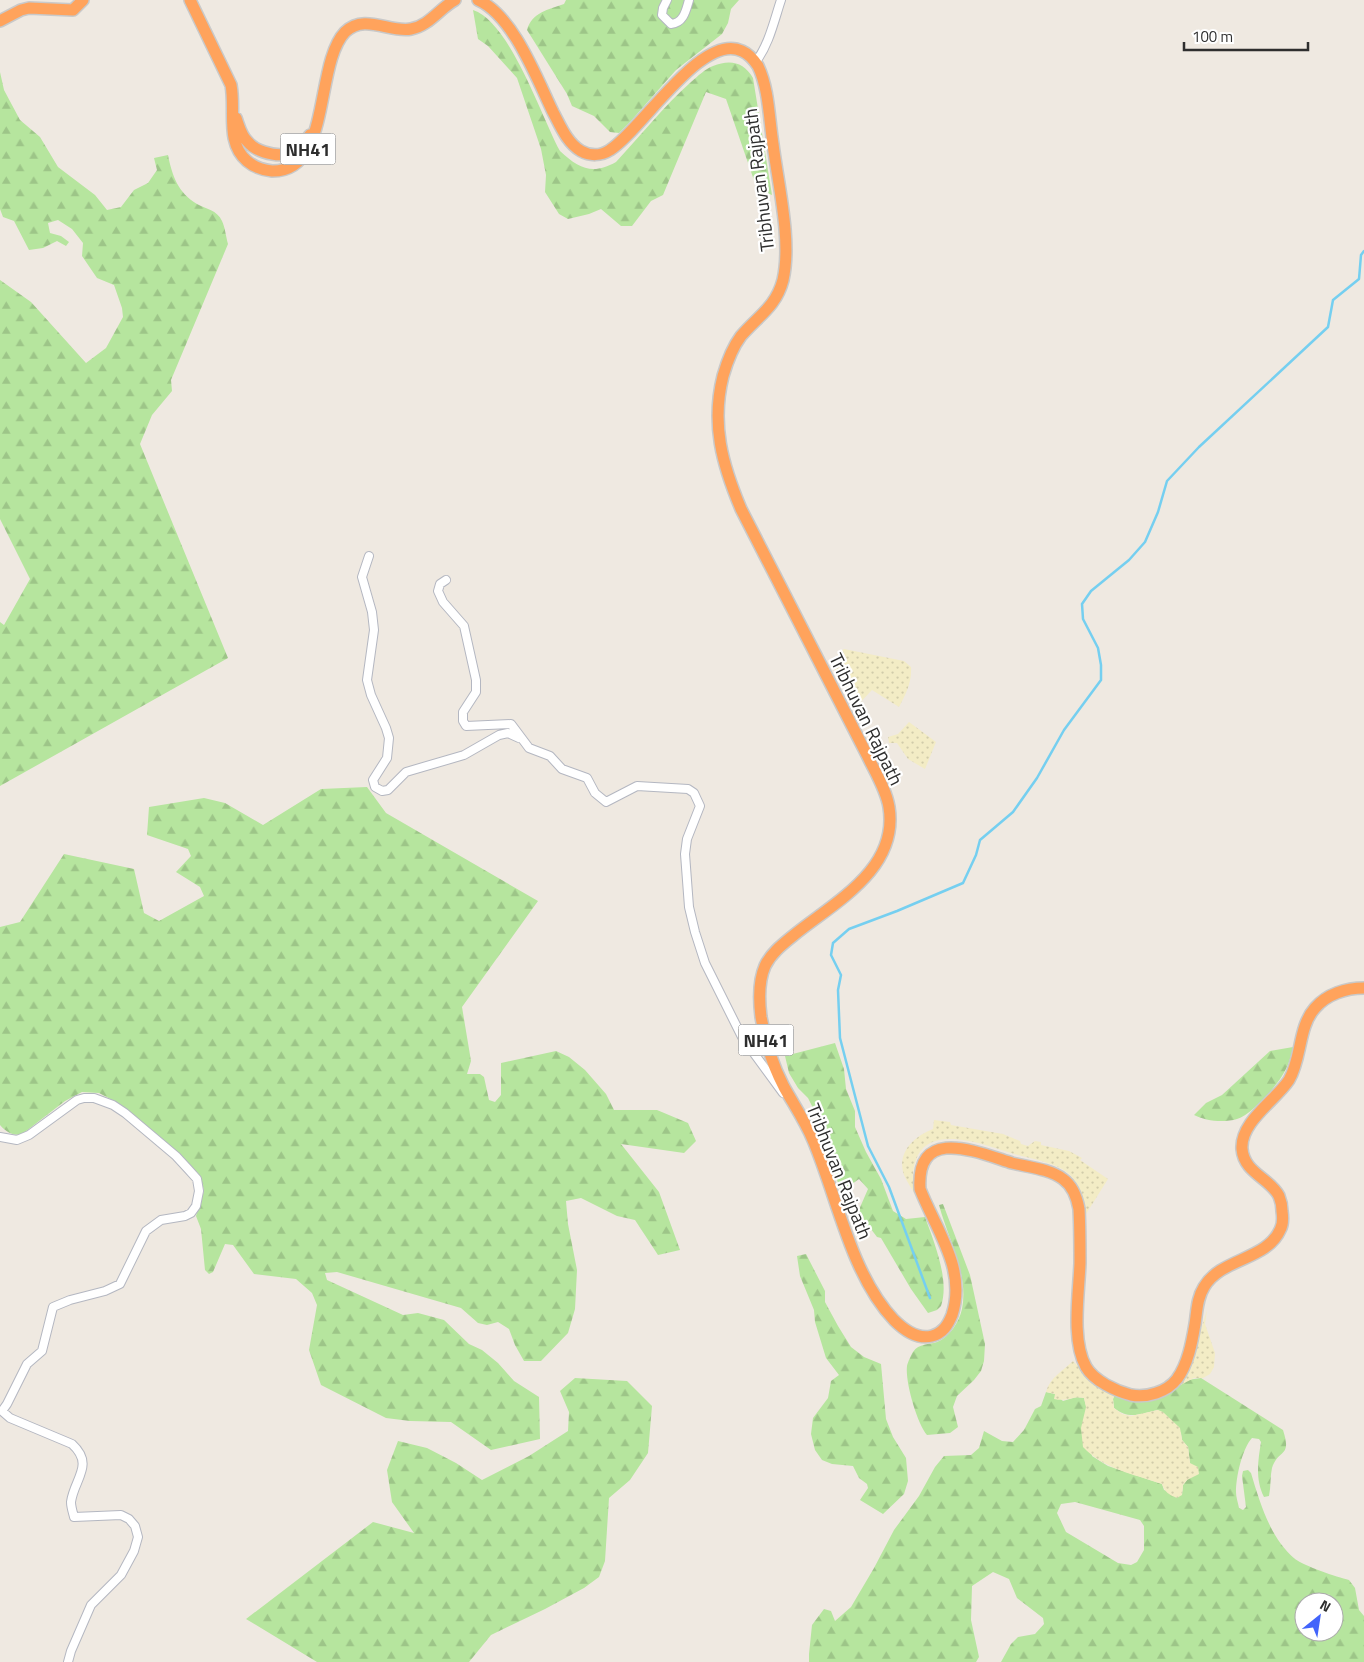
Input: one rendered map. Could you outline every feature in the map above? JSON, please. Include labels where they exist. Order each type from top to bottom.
[{"type":"highway","points":[[0,21],[29,8],[72,10],[83,0]]},
{"type":"highway","name":"NH41","points":[[190,0],[229,79],[233,98],[234,137],[238,149],[251,164],[267,170],[283,169],[300,160],[308,148],[316,127],[335,50],[346,31],[356,25],[365,23],[401,29],[413,28],[427,22],[455,0]]},
{"type":"highway","points":[[478,0],[489,6],[504,21],[520,45],[563,131],[575,147],[582,152],[590,154],[604,153],[621,142],[681,78],[708,56],[722,49],[732,48],[746,53],[755,62]]},
{"type":"highway","name":"Tribhuvan Rajpath","points":[[755,62],[766,96],[784,224],[785,262],[783,278],[775,301],[742,336],[732,350],[728,361],[718,403],[720,445],[728,476],[741,509],[868,755],[885,793],[890,821],[882,853],[868,874],[850,892],[778,948],[769,960],[763,973],[760,1002],[766,1040],[783,1085],[800,1113],[822,1161],[849,1240],[875,1294],[894,1319],[906,1330],[926,1337],[933,1335],[946,1326],[953,1309],[956,1279],[950,1255],[920,1189],[922,1167],[929,1155],[941,1148],[957,1147],[1053,1174],[1063,1179],[1072,1189],[1080,1209],[1078,1321],[1079,1342],[1083,1360],[1090,1372],[1111,1387],[1131,1394],[1154,1393],[1172,1384],[1181,1371],[1190,1345],[1198,1301],[1207,1282],[1220,1270],[1265,1248],[1274,1240],[1281,1229],[1283,1217],[1279,1196],[1250,1166],[1244,1157],[1243,1137],[1250,1125],[1288,1082],[1293,1072],[1306,1022],[1313,1010],[1323,1000],[1335,994],[1364,988]]},
{"type":"highway","points":[[234,110],[240,131],[247,142],[258,150],[272,154],[283,156],[292,153],[305,143],[316,127]]},
{"type":"street","points":[[667,0],[662,15],[671,24],[676,24],[682,19],[689,0]]},
{"type":"street","points":[[755,62],[762,55],[781,0]]},
{"type":"street","points":[[369,556],[362,577],[362,583],[372,612],[374,630],[367,680],[371,695],[389,738],[387,758],[374,780],[375,787],[382,791],[388,790],[406,772],[433,766],[464,755],[499,734],[508,733],[523,740]]},
{"type":"street","points":[[446,580],[440,584],[438,590],[443,602],[464,626],[476,680],[476,692],[463,712],[463,721],[466,726],[511,724],[529,748],[550,756],[562,769],[587,778],[595,793],[606,802],[637,786],[688,789],[694,793],[700,806],[687,839],[685,854],[689,907],[694,932],[706,963],[742,1037],[769,1076],[800,1113]]},
{"type":"street","points":[[0,1137],[17,1140],[45,1124],[76,1100],[94,1098],[112,1105],[125,1113],[176,1156],[197,1179],[199,1191],[196,1206],[191,1213],[185,1216],[161,1220],[146,1230],[120,1284],[106,1291],[70,1300],[53,1307],[42,1351],[27,1364],[2,1411],[10,1418],[72,1444],[80,1451],[83,1467],[71,1503],[74,1517],[121,1515],[130,1519],[135,1526],[138,1537],[134,1551],[121,1575],[91,1605],[68,1662]]},
{"type":"green space","points":[[566,0],[739,0],[731,9],[728,23],[722,34],[676,70],[619,133],[610,132],[594,116],[572,106],[567,94],[527,30],[529,24],[537,15],[564,4]]},
{"type":"green space","points":[[473,10],[487,18],[500,32],[512,51],[560,151],[580,166],[586,168],[600,168],[616,162],[671,101],[707,69],[725,63],[741,65],[753,78],[772,195],[757,189],[726,99],[706,92],[663,195],[651,201],[632,226],[621,226],[601,209],[568,219],[559,214],[545,192],[546,175],[541,149],[517,78],[488,46],[478,39]]},
{"type":"green space","points":[[0,72],[4,90],[20,120],[40,137],[58,167],[95,195],[107,210],[121,207],[134,190],[148,183],[157,170],[154,158],[168,155],[174,176],[185,195],[190,200],[214,212],[223,223],[228,244],[171,380],[172,391],[152,415],[140,444],[228,658],[0,786],[0,622],[4,625],[30,579],[0,519],[0,280],[31,302],[86,363],[106,348],[123,317],[114,285],[97,278],[82,256],[83,243],[72,229],[58,220],[48,223],[50,233],[61,236],[69,242],[66,246],[57,241],[43,248],[29,250],[14,221],[3,217],[0,209]]},
{"type":"green space","points":[[367,787],[386,813],[538,901],[462,1007],[471,1061],[467,1074],[480,1074],[484,1077],[489,1100],[495,1102],[501,1095],[501,1063],[556,1051],[569,1057],[585,1070],[606,1094],[614,1110],[657,1110],[688,1123],[696,1141],[684,1153],[621,1144],[659,1192],[680,1250],[658,1255],[635,1220],[617,1216],[581,1198],[566,1201],[568,1224],[577,1270],[575,1309],[568,1333],[541,1361],[524,1361],[509,1329],[498,1322],[487,1325],[478,1323],[461,1308],[337,1272],[325,1273],[327,1280],[403,1315],[418,1313],[444,1320],[469,1344],[482,1350],[498,1363],[514,1381],[539,1397],[540,1439],[491,1450],[451,1422],[410,1421],[386,1418],[321,1385],[309,1350],[317,1305],[312,1293],[296,1279],[254,1274],[233,1245],[225,1244],[213,1272],[209,1274],[205,1270],[201,1229],[196,1216],[204,1191],[198,1173],[118,1103],[99,1093],[82,1092],[65,1101],[21,1135],[9,1133],[0,1125],[0,927],[20,922],[64,854],[134,869],[144,913],[159,921],[204,896],[200,887],[176,872],[191,856],[188,849],[147,835],[149,807],[204,798],[225,803],[263,825],[321,789]]},
{"type":"green space","points":[[835,1043],[844,1069],[846,1089],[855,1111],[855,1127],[881,1179],[893,1211],[906,1219],[925,1217],[940,1261],[944,1285],[941,1306],[937,1310],[928,1313],[911,1289],[881,1238],[877,1237],[858,1212],[868,1189],[859,1179],[841,1192],[815,1112],[808,1098],[798,1088],[789,1073],[785,1056]]},
{"type":"green space","points":[[1293,1047],[1284,1073],[1262,1101],[1243,1117],[1221,1121],[1209,1120],[1194,1115],[1206,1103],[1222,1095],[1270,1051]]},
{"type":"green space","points":[[943,1204],[970,1275],[985,1344],[984,1361],[981,1371],[957,1396],[953,1407],[958,1427],[950,1433],[927,1435],[912,1402],[907,1366],[915,1349],[942,1340],[950,1333],[961,1314],[963,1296],[960,1270],[939,1205]]},
{"type":"green space","points":[[806,1254],[825,1291],[825,1302],[851,1347],[864,1357],[881,1364],[886,1419],[893,1437],[906,1458],[908,1481],[904,1494],[883,1514],[860,1500],[868,1488],[867,1484],[859,1478],[853,1466],[832,1464],[822,1460],[815,1450],[811,1434],[813,1418],[828,1398],[831,1381],[839,1375],[826,1358],[815,1322],[814,1310],[800,1276],[797,1256]]},
{"type":"green space","points":[[575,1378],[627,1381],[652,1406],[648,1453],[630,1480],[609,1498],[605,1561],[599,1577],[584,1588],[491,1635],[469,1662],[317,1662],[246,1619],[373,1522],[414,1533],[392,1502],[387,1470],[398,1441],[427,1448],[456,1463],[482,1480],[529,1456],[568,1431],[569,1412],[560,1391]]},
{"type":"green space","points":[[1201,1378],[1283,1430],[1286,1445],[1284,1452],[1272,1468],[1269,1496],[1264,1497],[1258,1477],[1261,1442],[1259,1439],[1252,1438],[1248,1443],[1240,1464],[1237,1479],[1236,1494],[1239,1508],[1243,1510],[1246,1507],[1242,1476],[1243,1471],[1248,1470],[1251,1473],[1272,1530],[1286,1551],[1306,1565],[1349,1580],[1355,1588],[1359,1610],[1364,1616],[1364,1662],[1001,1662],[1011,1644],[1018,1637],[1035,1634],[1044,1624],[1043,1618],[1017,1598],[1009,1579],[993,1572],[972,1586],[971,1620],[979,1657],[976,1662],[809,1662],[812,1625],[824,1609],[831,1611],[835,1621],[851,1607],[894,1530],[919,1496],[935,1467],[944,1456],[971,1455],[979,1448],[984,1431],[1002,1441],[1013,1442],[1024,1430],[1035,1409],[1041,1406],[1046,1392],[1055,1394],[1063,1401],[1076,1397],[1084,1398],[1092,1456],[1108,1466],[1162,1484],[1164,1490],[1182,1495],[1190,1463],[1188,1447],[1182,1440],[1181,1433],[1158,1410],[1135,1415],[1125,1414],[1114,1408],[1113,1399],[1115,1394],[1131,1398]],"holes":[[[1075,1502],[1140,1520],[1144,1526],[1144,1550],[1137,1562],[1131,1565],[1118,1563],[1066,1532],[1057,1513],[1061,1504]]]},
{"type":"sand","points":[[844,649],[904,661],[911,667],[906,693],[899,707],[872,690],[855,708],[834,669],[838,653]]},
{"type":"sand","points":[[909,722],[936,742],[925,769],[908,759],[897,743],[889,743],[888,737],[898,734]]},
{"type":"sand","points":[[934,1120],[950,1122],[951,1125],[1003,1134],[1028,1146],[1035,1141],[1041,1142],[1041,1145],[1069,1151],[1082,1158],[1080,1160],[1108,1179],[1086,1214],[1079,1187],[1072,1177],[1062,1169],[991,1146],[949,1139],[936,1141],[926,1146],[918,1155],[913,1175],[916,1196],[904,1175],[903,1159],[905,1152],[914,1141],[933,1129]]},
{"type":"sand","points":[[1207,1310],[1205,1324],[1215,1353],[1214,1367],[1210,1374],[1203,1378],[1194,1378],[1171,1390],[1190,1365]]},
{"type":"sand","points":[[1073,1361],[1085,1373],[1115,1394],[1113,1399],[1114,1408],[1122,1414],[1131,1416],[1158,1410],[1163,1412],[1180,1428],[1182,1440],[1188,1447],[1190,1463],[1198,1467],[1199,1474],[1187,1480],[1183,1485],[1182,1495],[1177,1498],[1174,1497],[1166,1491],[1162,1484],[1110,1466],[1100,1461],[1083,1447],[1081,1428],[1086,1407],[1084,1398],[1059,1400],[1054,1399],[1055,1394],[1046,1392],[1050,1382]]},
{"type":"waterway","points":[[930,1298],[889,1187],[868,1146],[840,1038],[838,990],[841,975],[831,955],[833,943],[849,929],[963,883],[976,855],[980,840],[1013,812],[1037,778],[1064,730],[1101,680],[1098,648],[1083,619],[1082,604],[1091,591],[1129,560],[1145,542],[1158,512],[1167,481],[1199,447],[1328,327],[1333,300],[1359,279],[1361,255],[1364,251]]}]
